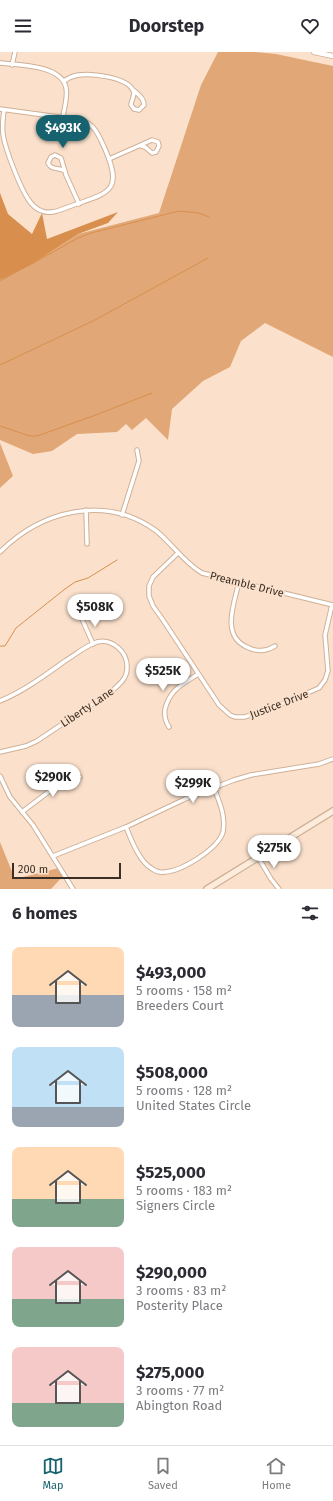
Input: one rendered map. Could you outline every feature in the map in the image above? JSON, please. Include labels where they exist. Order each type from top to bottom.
[{"type":"main road","points":[[207,889],[333,811]]},
{"type":"street","points":[[12,65],[15,52]]},
{"type":"street","points":[[314,52],[333,56]]},
{"type":"street","points":[[0,63],[50,70],[59,75],[64,81],[66,92],[63,117]]},
{"type":"street","points":[[64,81],[78,75],[94,75],[115,79],[132,88],[142,98],[144,102],[139,110],[134,109],[131,105],[134,94],[132,88]]},
{"type":"street","points":[[2,110],[63,117],[81,120],[93,125],[109,158],[113,173],[113,181],[109,189],[97,197],[79,204],[57,211],[40,211],[30,202],[24,191],[5,144],[2,110]]},
{"type":"street","points":[[109,158],[141,146],[152,140],[156,140],[159,146],[156,152],[152,152],[141,146]]},
{"type":"street","points":[[65,171],[60,168],[55,169],[51,167],[48,163],[51,157],[57,155],[61,158],[79,204]]},
{"type":"street","points":[[122,514],[139,460],[137,450]]},
{"type":"street","points":[[86,510],[87,544]]},
{"type":"street","name":"Preamble Drive","points":[[0,552],[21,534],[42,522],[64,513],[86,510],[122,514],[154,530],[164,538],[191,566],[202,573],[333,605]]},
{"type":"street","name":"Justice Drive","points":[[178,553],[153,577],[149,586],[149,596],[156,611],[198,674],[223,709],[235,717],[244,717],[254,714],[319,688],[325,680],[328,671],[326,635],[333,605]]},
{"type":"street","points":[[239,582],[231,619],[235,638],[242,645],[254,650],[262,651],[275,646]]},
{"type":"street","points":[[0,701],[27,688],[93,644],[82,619]]},
{"type":"street","name":"Liberty Lane","points":[[0,752],[26,746],[37,741],[121,683],[126,674],[127,668],[124,653],[111,643],[101,642],[93,644]]},
{"type":"street","points":[[168,727],[164,716],[170,696],[175,689],[198,674]]},
{"type":"street","points":[[53,856],[126,827],[185,799],[251,775],[319,764],[333,759]]},
{"type":"street","points":[[0,776],[10,797],[33,825],[73,889]]},
{"type":"street","points":[[22,812],[52,790],[80,777]]},
{"type":"street","points":[[126,827],[135,848],[149,867],[161,872],[175,870],[210,850],[217,843],[221,835],[223,827],[223,813],[214,788]]},
{"type":"street","points":[[258,857],[271,880],[279,889]]},
{"type":"shaded area","points":[[218,52],[255,52],[276,54],[333,66],[333,357],[265,323],[241,341],[230,367],[203,381],[172,409],[168,440],[146,418],[132,430],[126,424],[117,432],[77,434],[52,451],[33,454],[0,440],[0,280],[26,268],[78,234],[159,213],[201,85]]},
{"type":"shaded area","points":[[0,193],[8,214],[32,234],[42,213],[47,239],[118,212],[108,223],[78,234],[26,268],[0,280]]},
{"type":"shaded area","points":[[0,443],[13,476],[0,488]]},
{"type":"shaded area","points":[[0,842],[15,879],[59,868],[64,875],[51,889],[0,889]]},
{"type":"waterway","points":[[28,266],[78,238],[91,233],[179,211],[199,213],[209,217]]},
{"type":"waterway","points":[[0,365],[95,320],[208,258]]},
{"type":"waterway","points":[[0,281],[18,271]]},
{"type":"waterway","points":[[0,426],[30,436],[37,436],[152,393]]},
{"type":"waterway","points":[[0,646],[5,646],[16,628],[65,589],[75,582],[88,578],[117,560]]}]
